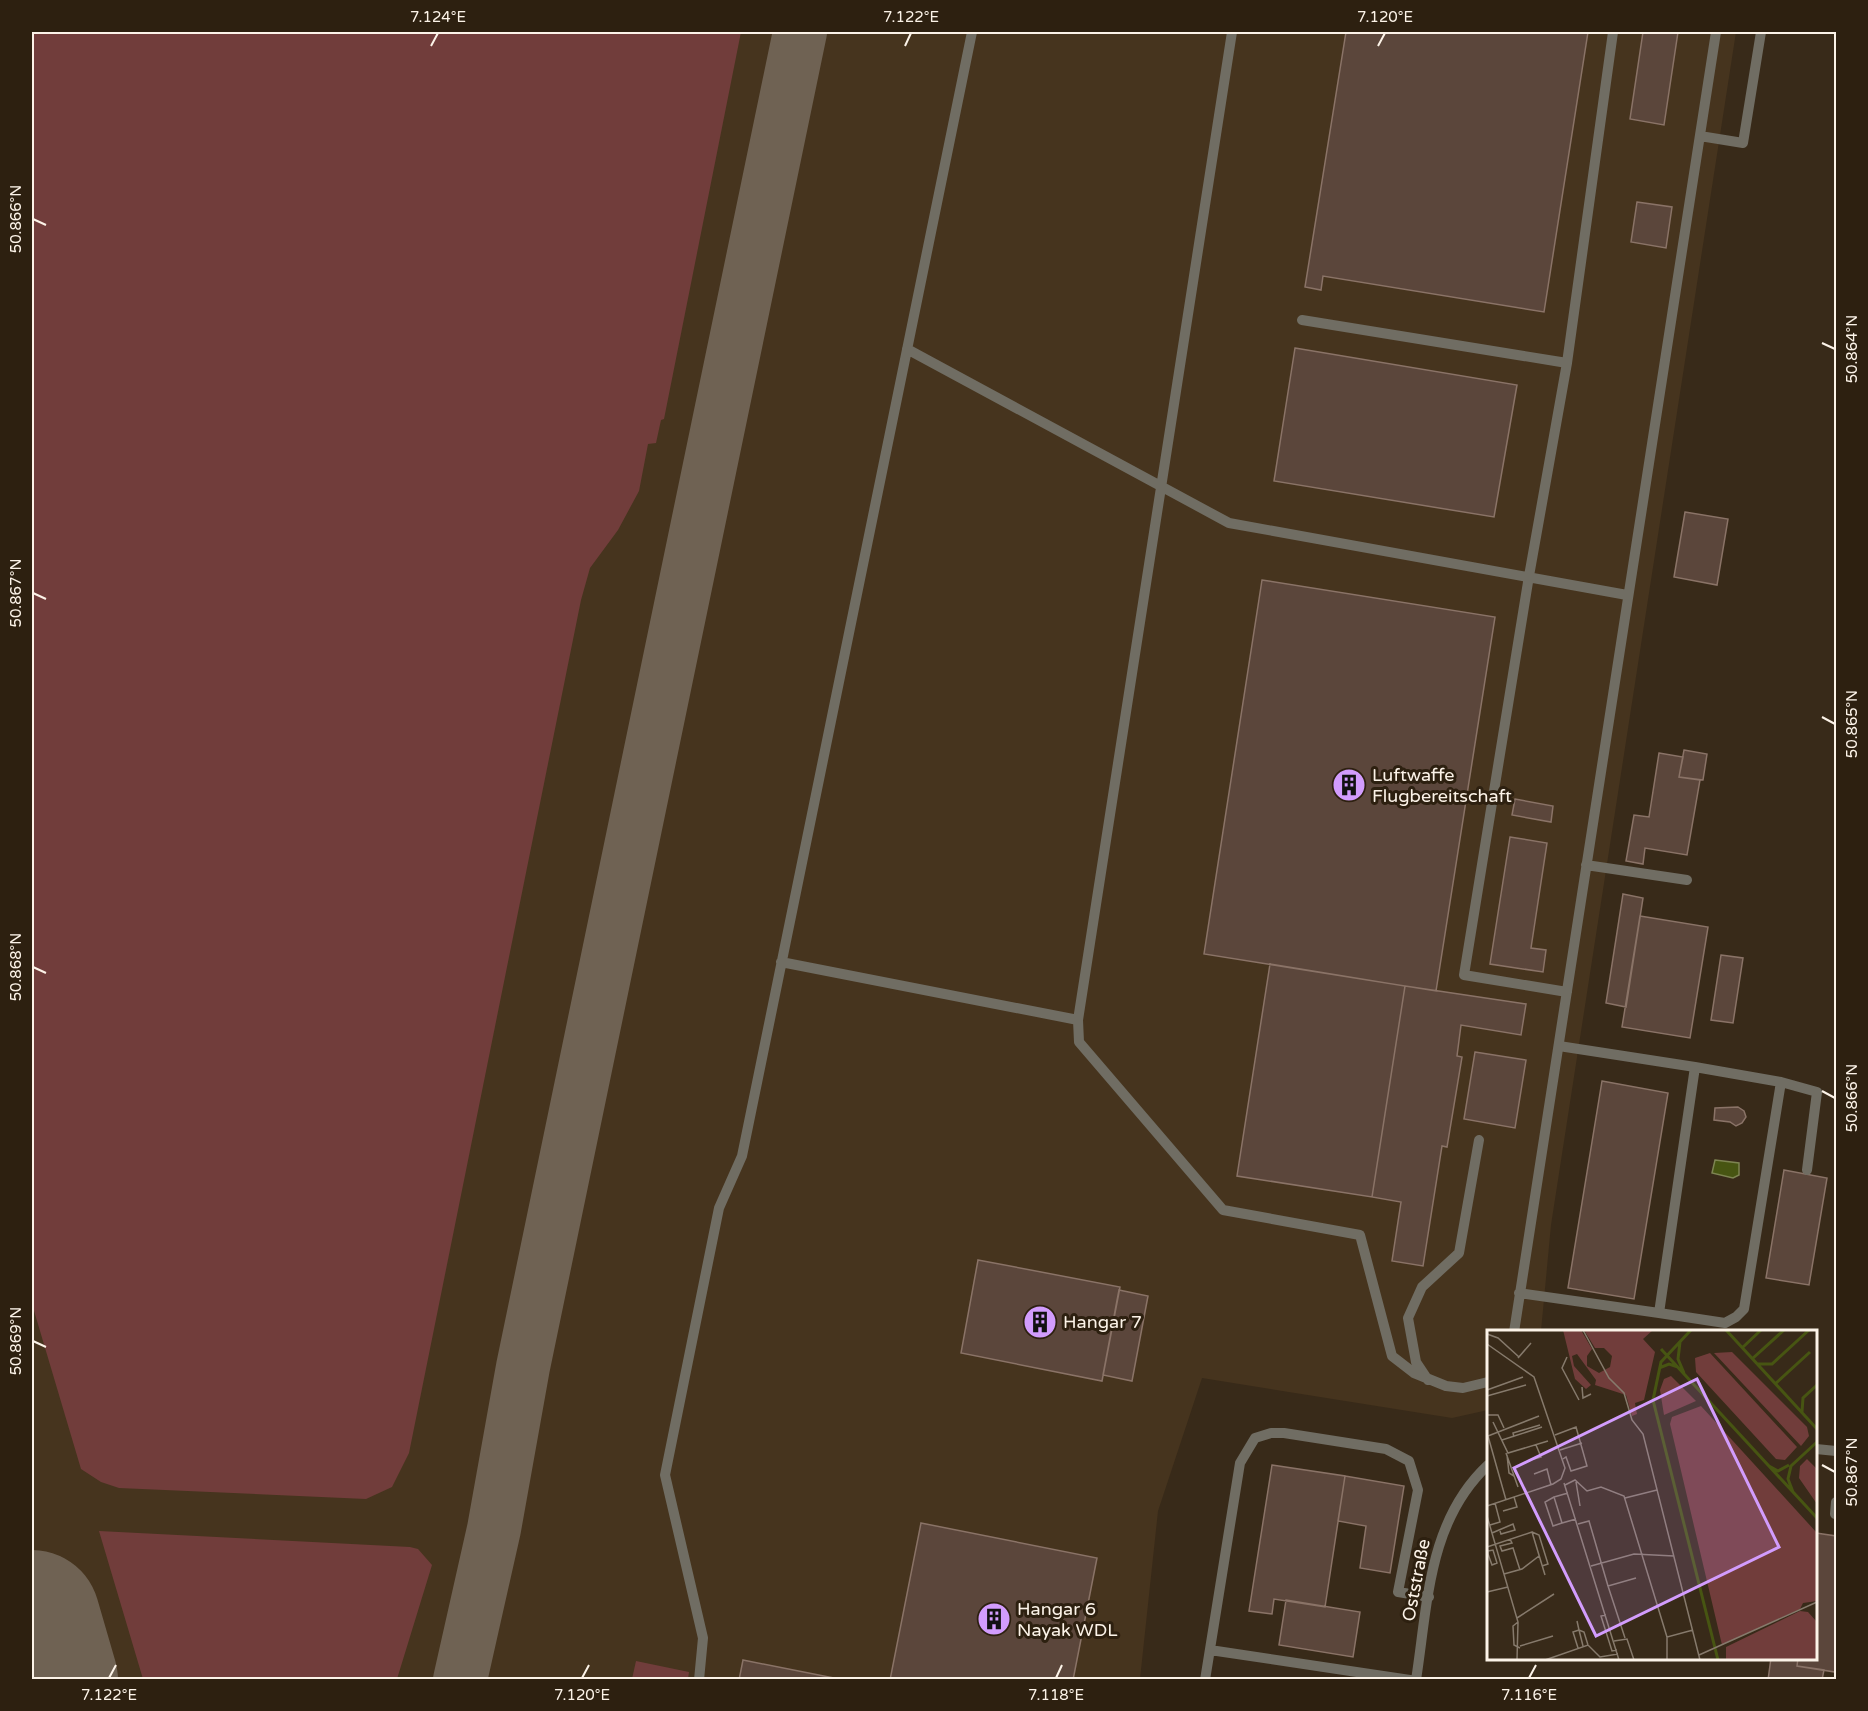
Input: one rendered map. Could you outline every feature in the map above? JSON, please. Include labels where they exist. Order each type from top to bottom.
[{"type":"lane","points":[[699,1680],[703,1638],[665,1475],[719,1208],[742,1156],[972,32]]},
{"type":"lane","points":[[1232,32],[1078,1020],[1078,1042],[1223,1209],[1360,1235],[1392,1356],[1414,1373],[1428,1380],[1463,1388],[1487,1382]]},
{"type":"lane","points":[[1567,992],[1464,975],[1529,576],[1567,363],[1613,32]]},
{"type":"lane","points":[[1514,1330],[1716,32]]},
{"type":"lane","points":[[1700,136],[1743,143],[1761,32]]},
{"type":"lane","points":[[1302,320],[1567,363]]},
{"type":"lane","points":[[907,349],[1229,523],[1627,594]]},
{"type":"lane","points":[[1586,865],[1687,880]]},
{"type":"lane","points":[[781,963],[1078,1020]]},
{"type":"lane","points":[[1559,1046],[1781,1082],[1817,1092],[1807,1170]]},
{"type":"lane","points":[[1659,1313],[1695,1067]]},
{"type":"lane","points":[[1519,1293],[1725,1323],[1736,1317],[1744,1309],[1781,1082]]},
{"type":"lane","points":[[1428,1380],[1416,1362],[1408,1318],[1422,1287],[1459,1253],[1479,1140]]},
{"type":"lane","points":[[1205,1680],[1240,1463],[1255,1438],[1271,1433],[1386,1449],[1409,1461],[1418,1490],[1398,1592],[1429,1597]]},
{"type":"lane","points":[[1817,1449],[1836,1451]]},
{"type":"lane","name":"Oststraße","points":[[1416,1680],[1438,1543],[1462,1493],[1487,1466]]},
{"type":"lane","points":[[1835,1514],[1836,1502]]},
{"type":"lane","points":[[1210,1650],[1410,1680]]},
{"type":"shaded area","points":[[32,32],[1736,32],[1551,1225],[1541,1330],[1487,1330],[1487,1410],[1452,1418],[1202,1378],[1158,1511],[1140,1679],[32,1680]]},
{"type":"shaded area","points":[[32,32],[741,32],[664,419],[661,420],[656,443],[648,444],[639,491],[618,530],[590,568],[581,600],[409,1453],[392,1487],[366,1499],[119,1488],[101,1482],[81,1469],[32,1304]]},
{"type":"shaded area","points":[[1715,1160],[1739,1163],[1739,1175],[1733,1178],[1712,1173]]},
{"type":"shaded area","points":[[99,1531],[410,1547],[418,1549],[432,1565],[397,1679],[143,1679]]},
{"type":"shaded area","points":[[636,1661],[689,1672],[688,1679],[632,1679]]},
{"type":"building","points":[[1346,32],[1588,32],[1544,312],[1323,276],[1321,290],[1305,287]]},
{"type":"building","points":[[1643,32],[1678,32],[1664,125],[1630,119]]},
{"type":"building","points":[[1637,202],[1672,207],[1666,248],[1631,242]]},
{"type":"building","points":[[1295,348],[1517,385],[1494,517],[1274,481]]},
{"type":"building","points":[[1685,512],[1728,519],[1717,585],[1674,577]]},
{"type":"building","name":"Luftwaffe Flugbereitschaft","points":[[1262,580],[1495,617],[1436,991],[1204,954]]},
{"type":"building","points":[[1684,750],[1707,754],[1703,780],[1679,777]]},
{"type":"building","points":[[1659,753],[1683,757],[1679,777],[1700,780],[1687,855],[1645,848],[1643,864],[1626,861],[1634,815],[1649,817]]},
{"type":"building","points":[[1515,799],[1553,806],[1551,822],[1512,815]]},
{"type":"building","points":[[1510,837],[1547,843],[1531,948],[1546,950],[1543,972],[1490,964]]},
{"type":"building","points":[[1623,894],[1643,898],[1626,1007],[1606,1003]]},
{"type":"building","points":[[1640,916],[1708,927],[1690,1038],[1622,1027]]},
{"type":"building","points":[[1721,955],[1743,958],[1733,1023],[1711,1020]]},
{"type":"building","points":[[1270,964],[1405,986],[1372,1197],[1237,1176]]},
{"type":"building","points":[[1405,986],[1526,1004],[1521,1035],[1461,1025],[1457,1056],[1462,1057],[1447,1147],[1442,1146],[1423,1266],[1392,1261],[1401,1202],[1372,1197]]},
{"type":"building","points":[[1475,1052],[1526,1060],[1515,1128],[1464,1119]]},
{"type":"building","points":[[1602,1081],[1668,1093],[1634,1299],[1568,1288]]},
{"type":"building","points":[[1738,1107],[1744,1111],[1746,1117],[1742,1123],[1736,1126],[1730,1122],[1714,1120],[1715,1108]]},
{"type":"building","points":[[1784,1170],[1827,1178],[1809,1285],[1766,1278]]},
{"type":"building","name":"Hangar 7","points":[[978,1260],[1120,1287],[1102,1381],[961,1353]]},
{"type":"building","points":[[1119,1290],[1148,1296],[1132,1381],[1103,1375]]},
{"type":"building","points":[[1272,1465],[1345,1476],[1325,1607],[1274,1599],[1272,1614],[1249,1611]]},
{"type":"building","points":[[1345,1476],[1404,1486],[1390,1573],[1360,1568],[1366,1526],[1338,1521]]},
{"type":"building","name":"Hangar 6 Nayak WDL","points":[[921,1523],[1097,1558],[1073,1680],[890,1680]]},
{"type":"building","points":[[1817,1533],[1836,1536],[1835,1672],[1797,1666],[1798,1660],[1817,1660]]},
{"type":"building","points":[[1286,1600],[1360,1612],[1353,1657],[1279,1645]]},
{"type":"building","points":[[743,1660],[844,1680],[739,1680]]},
{"type":"building","points":[[1771,1660],[1798,1660],[1797,1666],[1824,1670],[1822,1680],[1768,1680]]},
{"type":"taxiway","points":[[460,1680],[494,1529],[523,1367],[800,32]]},
{"type":"runway","points":[[32,1618],[50,1680]]},
{"type":"place","name":"Luftwaffe Flugbereitschaft","points":[[1349,785]]},
{"type":"place","name":"Hangar 7","points":[[1040,1322]]},
{"type":"place","name":"Hangar 6 Nayak WDL","points":[[994,1619]]}]
